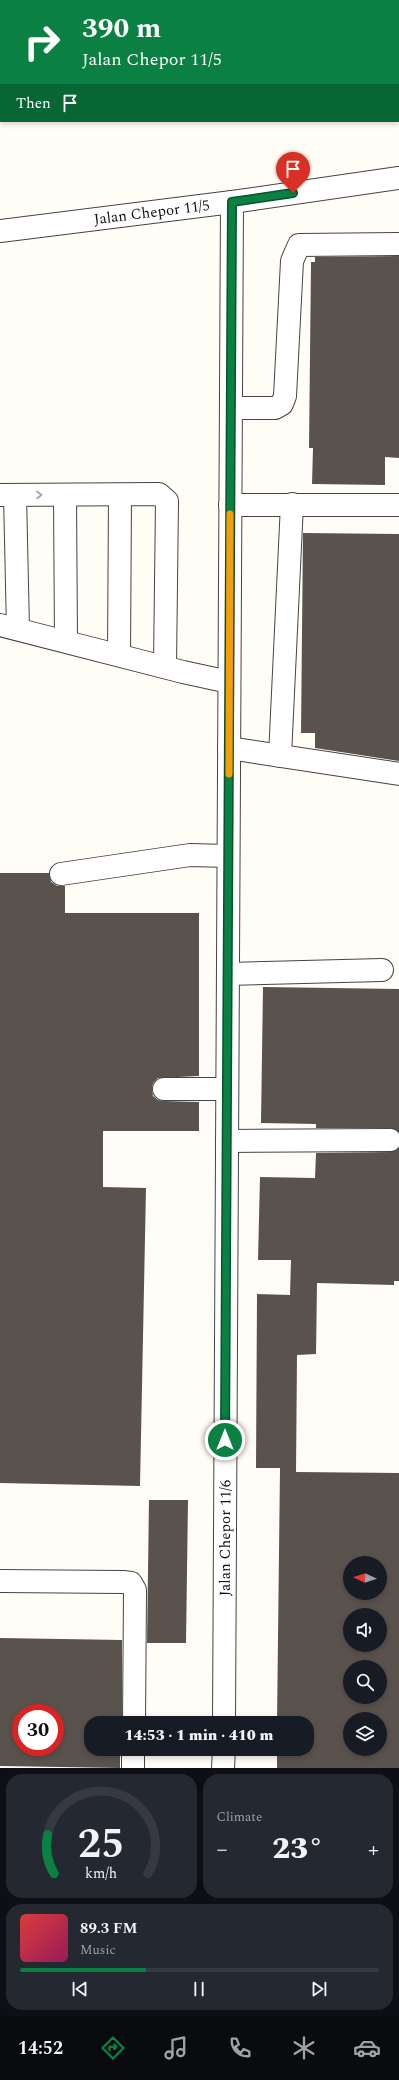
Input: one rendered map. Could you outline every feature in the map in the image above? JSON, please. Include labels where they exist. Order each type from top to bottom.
[{"type":"street","name":"Jalan Chepor 11/5","points":[[0,231],[232,202],[399,178]]},
{"type":"street","name":"Jalan Chepor 11/6","points":[[224,1716],[232,202]]},
{"type":"street","points":[[231,408],[275,408],[282,404],[286,396],[292,261],[299,245],[399,244]]},
{"type":"street","points":[[119,655],[120,494]]},
{"type":"street","points":[[165,666],[167,501],[159,494],[8,495],[9,627],[119,655],[230,682]]},
{"type":"street","points":[[65,495],[66,641]]},
{"type":"street","points":[[280,756],[292,504]]},
{"type":"street","points":[[230,505],[399,504]]},
{"type":"street","points":[[229,748],[399,774]]},
{"type":"street","points":[[61,874],[190,855],[228,856]]},
{"type":"street","points":[[228,974],[382,970]]},
{"type":"street","points":[[164,1089],[227,1089]]},
{"type":"street","points":[[227,1141],[390,1140]]},
{"type":"street","points":[[0,1581],[131,1583],[135,1590],[134,1716]]},
{"type":"street","points":[[133,1756],[133,1768]]},
{"type":"street","points":[[224,1756],[224,1768]]},
{"type":"building","points":[[399,256],[399,458],[385,457],[385,485],[312,484],[313,448],[309,448],[311,262],[315,262],[315,257]]},
{"type":"building","points":[[303,533],[399,534],[399,761],[315,748],[315,733],[301,733]]},
{"type":"building","points":[[0,873],[49,873],[51,882],[57,886],[65,886],[65,913],[199,913],[199,1076],[158,1078],[153,1083],[152,1089],[153,1096],[158,1100],[199,1102],[199,1131],[103,1131],[103,1187],[146,1188],[140,1486],[0,1483]]},
{"type":"building","points":[[263,987],[399,989],[399,1132],[390,1128],[316,1128],[316,1124],[261,1123]]},
{"type":"building","points":[[399,1148],[399,1281],[394,1281],[394,1285],[317,1283],[316,1354],[297,1355],[296,1472],[399,1473],[399,1768],[277,1768],[277,1756],[314,1756],[314,1716],[277,1716],[280,1468],[256,1468],[257,1294],[290,1295],[291,1260],[258,1260],[260,1177],[315,1178],[316,1153],[390,1152]]},
{"type":"building","points":[[149,1500],[188,1500],[186,1643],[147,1643]]},
{"type":"building","points":[[0,1638],[122,1640],[122,1716],[84,1716],[84,1756],[120,1756],[120,1768],[0,1766]]},
{"type":"slow traffic","points":[[229,774],[230,514]]},
{"type":"route","points":[[225,1440],[232,202],[293,193]]}]
